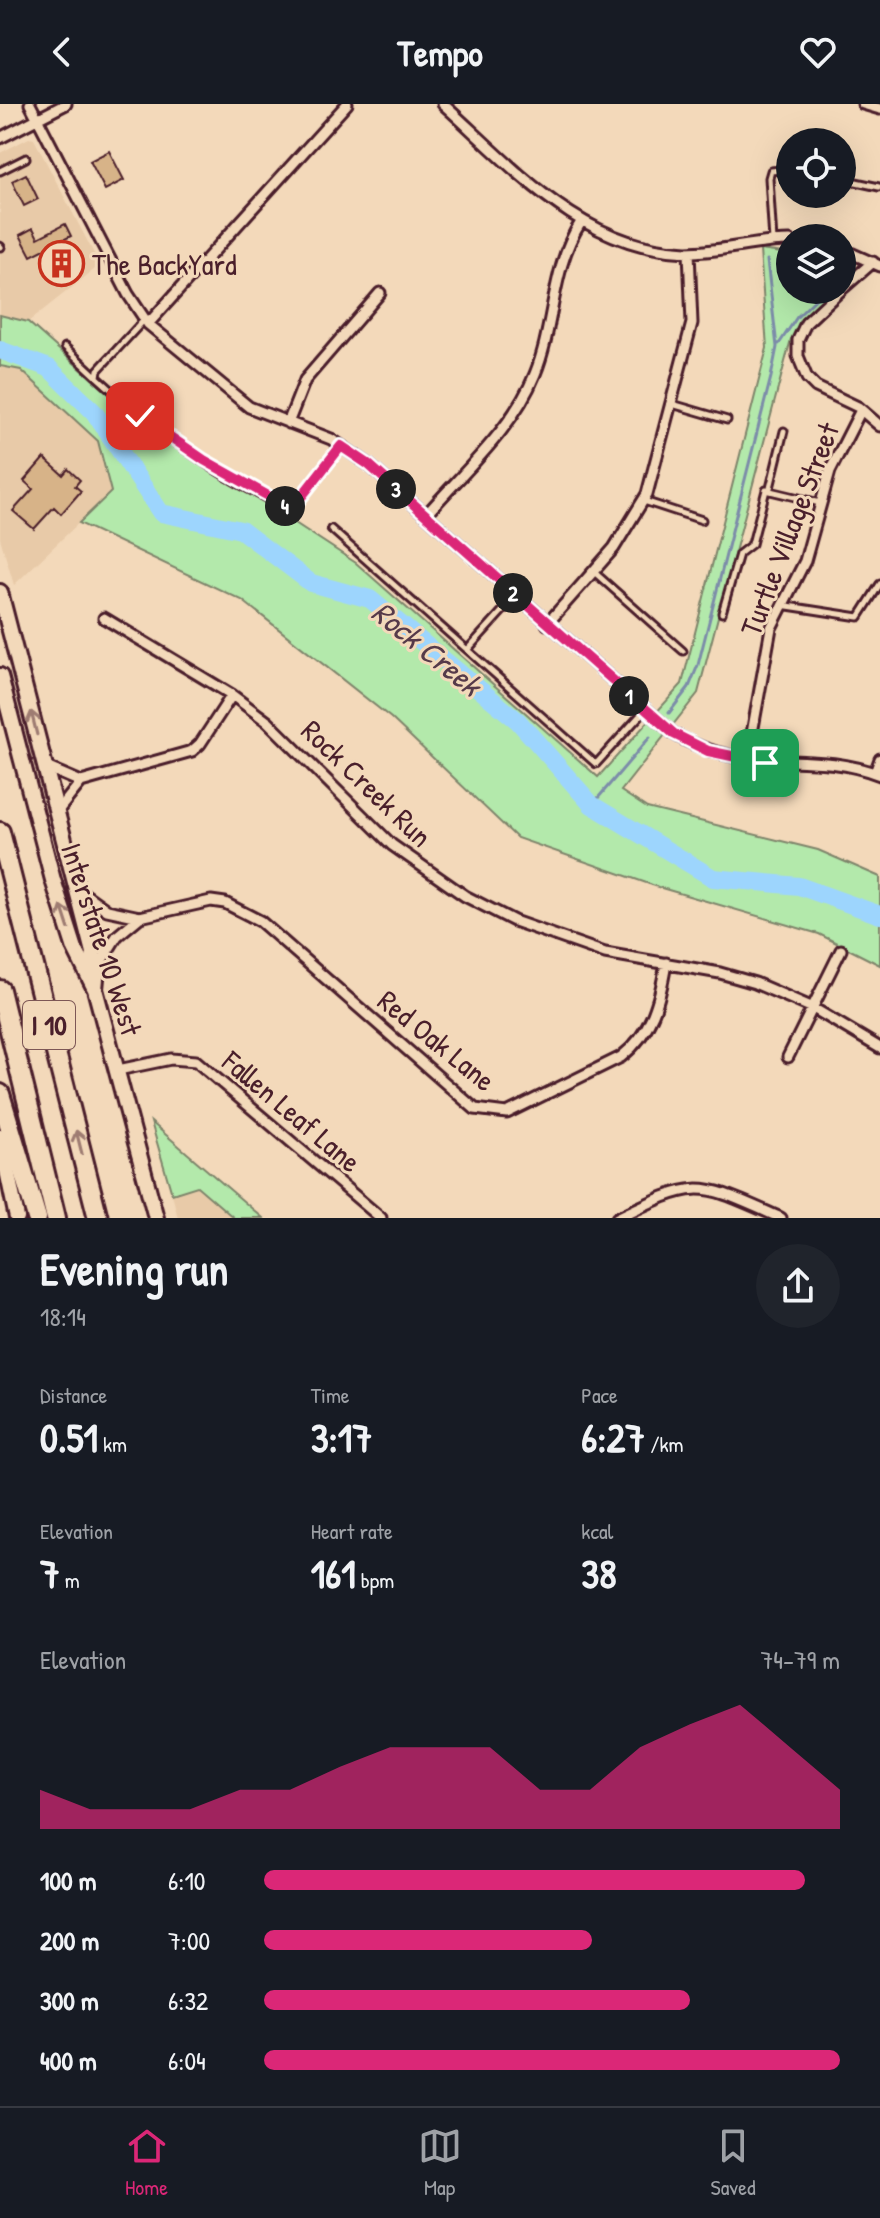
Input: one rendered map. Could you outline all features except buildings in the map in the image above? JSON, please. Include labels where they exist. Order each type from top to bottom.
[{"type":"highway","name":"I 10","points":[[0,832],[98,1218]]},
{"type":"highway","name":"I 10","points":[[0,990],[56,1218]]},
{"type":"highway","points":[[0,1094],[37,1218]]},
{"type":"main road","points":[[0,592],[97,968],[95,989]]},
{"type":"main road","name":"Interstate 10 West","points":[[0,676],[4,702],[53,880],[75,949],[95,989],[156,1218]]},
{"type":"main road","points":[[0,1137],[17,1218]]},
{"type":"street","points":[[30,104],[146,322],[236,398],[341,446],[368,464],[645,710],[691,744],[747,761],[841,763],[878,774],[880,759]]},
{"type":"street","points":[[0,138],[66,104]]},
{"type":"street","points":[[146,322],[347,104]]},
{"type":"street","points":[[443,104],[551,201],[581,222],[638,247],[689,252],[773,241]]},
{"type":"street","points":[[863,105],[880,109]]},
{"type":"street","points":[[426,515],[508,421],[528,389],[542,353],[567,246],[581,222]]},
{"type":"street","points":[[547,624],[628,528],[644,501],[692,323],[689,252]]},
{"type":"street","points":[[856,255],[876,264],[856,279]]},
{"type":"street","points":[[288,423],[305,380],[380,293]]},
{"type":"street","points":[[827,304],[806,323],[798,340],[798,356],[807,378],[816,387],[861,410],[880,426]]},
{"type":"street","name":"Turtle Village Street","points":[[747,761],[771,628],[805,561],[830,471],[861,410]]},
{"type":"street","name":"Rock Creek Run","points":[[104,618],[232,695],[268,722],[353,810],[392,845],[465,896],[514,921],[605,953],[755,983],[813,1008],[880,1048]]},
{"type":"street","points":[[57,812],[81,782],[192,751],[200,744],[232,695]]},
{"type":"street","points":[[46,767],[81,782]]},
{"type":"street","name":"Red Oak Lane","points":[[77,888],[107,910],[140,917],[211,901],[248,913],[475,1109],[491,1114],[507,1113],[621,1057],[635,1046],[654,1013],[666,963]]},
{"type":"street","points":[[97,968],[117,936],[140,917]]},
{"type":"street","points":[[788,1057],[841,950]]},
{"type":"street","name":"Fallen Leaf Lane","points":[[118,1070],[171,1059],[196,1061],[381,1218]]},
{"type":"street","points":[[617,1218],[667,1193],[701,1187],[781,1218]]},
{"type":"lane","points":[[0,171],[26,158]]},
{"type":"lane","points":[[773,241],[769,178],[771,171],[776,168]]},
{"type":"lane","points":[[856,182],[879,187]]},
{"type":"lane","points":[[97,377],[98,370],[146,322]]},
{"type":"lane","points":[[65,347],[140,416],[204,460],[288,507],[298,501],[341,446]]},
{"type":"lane","points":[[672,404],[727,420]]},
{"type":"lane","points":[[722,613],[739,554],[752,544],[784,431]]},
{"type":"lane","points":[[770,488],[821,504]]},
{"type":"lane","points":[[644,501],[702,520]]},
{"type":"lane","points":[[331,529],[596,764],[645,710]]},
{"type":"lane","points":[[593,572],[683,651]]},
{"type":"lane","points":[[780,605],[859,617],[880,584]]},
{"type":"lane","points":[[468,649],[516,596]]},
{"type":"shaded area","points":[[29,138],[34,139],[100,265],[28,322],[0,315],[0,153]]},
{"type":"shaded area","points":[[0,366],[21,370],[98,441],[111,492],[14,585],[0,538]]},
{"type":"shaded area","points":[[197,1186],[234,1218],[178,1218],[172,1194]]},
{"type":"green space","points":[[760,250],[776,252],[776,304],[822,304],[791,339],[698,693],[621,791],[647,808],[818,850],[880,877],[880,965],[819,934],[658,887],[517,838],[391,718],[242,600],[79,523],[111,492],[98,441],[21,370],[0,366],[0,315],[28,322],[138,420],[356,563],[598,777],[682,684],[767,348]]},
{"type":"green space","points":[[151,1122],[263,1218],[234,1218],[197,1186],[172,1194]]},
{"type":"waterway","points":[[669,713],[689,687],[698,665],[771,377],[777,347],[767,260]]},
{"type":"waterway","points":[[779,344],[797,317],[810,304]]},
{"type":"waterway","name":"Rock Creek","points":[[0,350],[49,368],[94,412],[161,513],[241,530],[311,583],[370,599],[518,721],[592,805],[713,878],[799,886],[880,915]]},
{"type":"waterway","points":[[592,805],[650,737]]},
{"type":"place","name":"The BackYard","points":[[61,264]]},
{"type":"route","points":[[140,416],[204,460],[288,507],[298,501],[341,446],[351,451],[674,734],[708,751],[765,763]]}]
